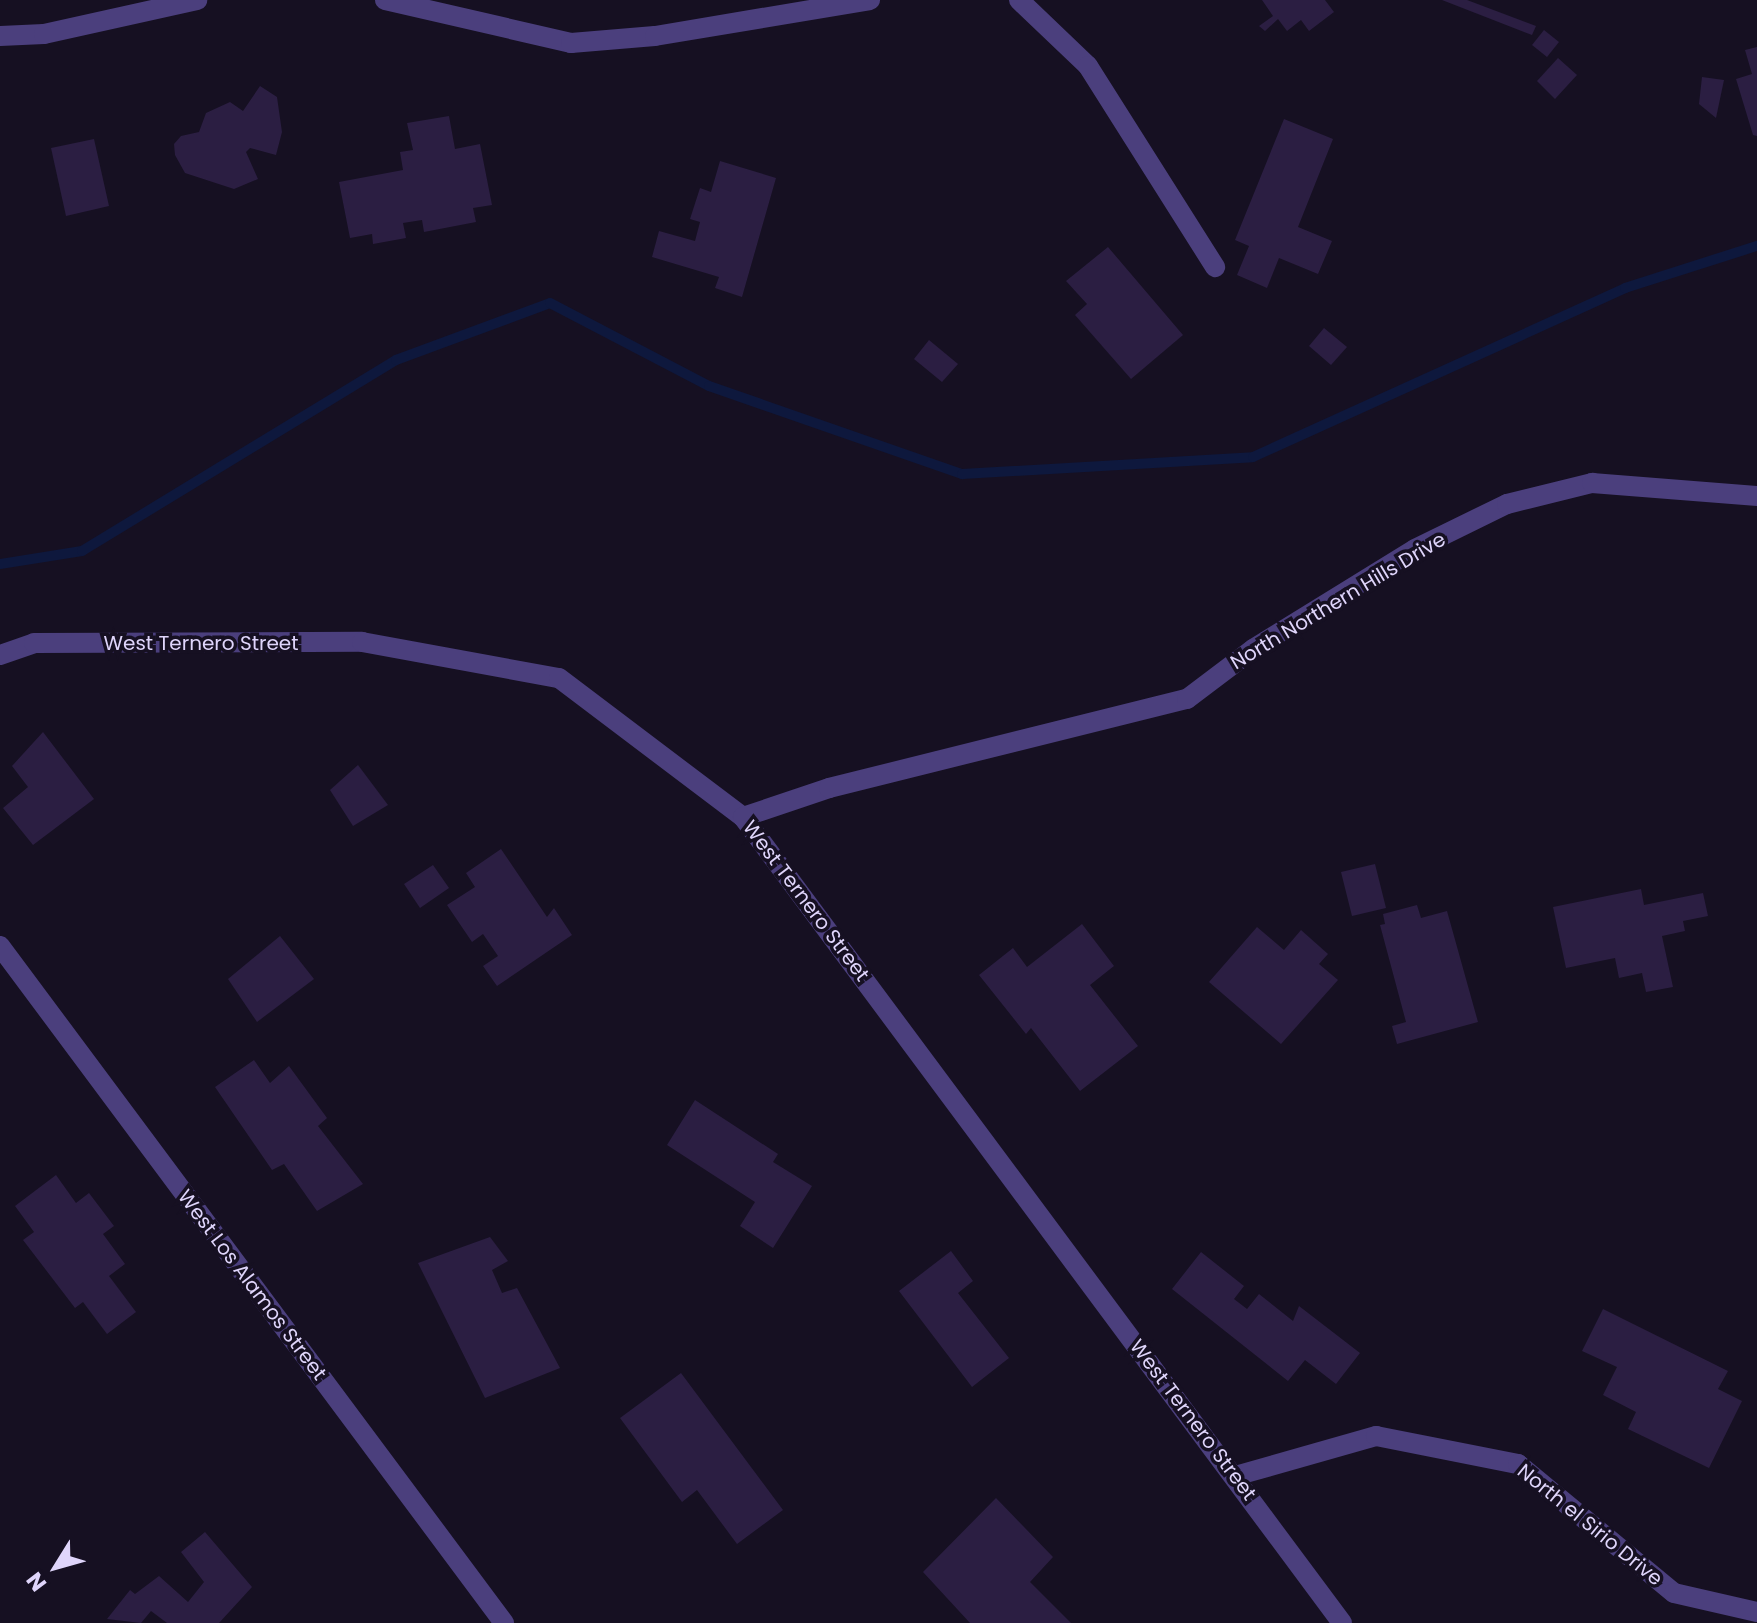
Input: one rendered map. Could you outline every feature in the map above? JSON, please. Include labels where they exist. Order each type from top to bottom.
[{"type":"street","points":[[0,36],[44,34],[197,0]]},
{"type":"street","points":[[385,0],[571,43],[655,36],[870,0]]},
{"type":"street","points":[[1019,0],[1088,66],[1215,267]]},
{"type":"street","name":"North Northern Hills Drive","points":[[743,817],[829,788],[1187,699],[1253,649],[1415,549],[1507,504],[1592,483],[1757,496]]},
{"type":"street","name":"West Ternero Street","points":[[0,655],[34,643],[362,642],[559,678],[743,817],[1342,1623]]},
{"type":"street","name":"West Los Alamos Street","points":[[0,946],[504,1623]]},
{"type":"street","name":"North el Sirio Drive","points":[[1235,1476],[1376,1436],[1518,1464],[1674,1593],[1757,1612]]},
{"type":"building","points":[[1262,0],[1325,0],[1334,12],[1309,31],[1301,20],[1287,31],[1278,19],[1265,31],[1259,26],[1273,16]]},
{"type":"building","points":[[1442,0],[1467,0],[1536,26],[1532,35]]},
{"type":"building","points":[[1544,30],[1559,42],[1547,57],[1532,45]]},
{"type":"building","points":[[1757,47],[1757,136],[1753,135],[1736,79],[1752,74],[1745,50]]},
{"type":"building","points":[[1558,58],[1577,75],[1555,99],[1537,81]]},
{"type":"building","points":[[1702,77],[1724,80],[1716,118],[1699,104]]},
{"type":"building","points":[[260,86],[277,97],[282,132],[276,155],[250,148],[246,152],[258,179],[234,189],[185,173],[175,155],[174,144],[181,136],[199,132],[206,113],[230,102],[243,111]]},
{"type":"building","points":[[449,116],[455,149],[480,144],[492,205],[473,208],[476,222],[424,232],[422,220],[403,223],[406,238],[373,244],[372,234],[350,238],[339,182],[403,170],[400,152],[413,150],[407,123]]},
{"type":"building","points":[[1284,119],[1333,139],[1298,227],[1332,241],[1318,274],[1279,258],[1267,288],[1237,275],[1249,246],[1235,240]]},
{"type":"building","points":[[94,139],[109,206],[66,216],[51,148]]},
{"type":"building","points":[[720,161],[776,178],[742,297],[715,288],[719,277],[652,257],[659,231],[695,241],[700,222],[690,219],[700,188],[711,192]]},
{"type":"building","points":[[1108,247],[1183,335],[1131,379],[1075,315],[1087,304],[1066,281]]},
{"type":"building","points":[[1324,328],[1347,347],[1331,365],[1309,346]]},
{"type":"building","points":[[929,340],[958,364],[942,382],[914,359]]},
{"type":"building","points":[[43,732],[94,799],[33,845],[3,808],[28,787],[12,766]]},
{"type":"building","points":[[358,765],[388,805],[353,826],[330,790]]},
{"type":"building","points":[[501,849],[547,917],[554,908],[572,935],[497,986],[483,966],[498,956],[483,934],[472,942],[447,905],[475,887],[466,873]]},
{"type":"building","points":[[1375,864],[1386,908],[1352,916],[1341,872]]},
{"type":"building","points":[[433,865],[449,888],[420,908],[404,884]]},
{"type":"building","points":[[1641,889],[1644,905],[1703,893],[1708,916],[1683,921],[1685,931],[1662,936],[1673,987],[1646,992],[1642,973],[1619,978],[1615,958],[1566,968],[1553,907]]},
{"type":"building","points":[[1417,905],[1421,918],[1447,911],[1478,1022],[1397,1044],[1392,1026],[1406,1022],[1380,925],[1385,924],[1383,914]]},
{"type":"building","points":[[1082,924],[1114,966],[1090,985],[1138,1046],[1080,1091],[1031,1028],[1026,1034],[979,975],[1013,948],[1027,967]]},
{"type":"building","points":[[1257,927],[1284,950],[1301,930],[1328,954],[1319,964],[1338,980],[1281,1044],[1209,982]]},
{"type":"building","points":[[280,936],[314,979],[257,1022],[228,979]]},
{"type":"building","points":[[254,1060],[270,1083],[289,1066],[327,1118],[318,1126],[363,1184],[317,1211],[284,1164],[272,1170],[215,1087]]},
{"type":"building","points":[[695,1100],[778,1154],[773,1162],[812,1186],[773,1248],[740,1226],[755,1202],[667,1145]]},
{"type":"building","points":[[56,1175],[76,1203],[89,1193],[114,1226],[103,1234],[125,1264],[109,1276],[136,1312],[107,1334],[83,1302],[75,1308],[23,1240],[34,1232],[15,1206]]},
{"type":"building","points":[[490,1237],[508,1261],[492,1270],[502,1293],[517,1288],[560,1368],[485,1398],[418,1263]]},
{"type":"building","points":[[951,1251],[973,1281],[958,1293],[1009,1358],[972,1387],[899,1291]]},
{"type":"building","points":[[1201,1252],[1244,1286],[1234,1299],[1247,1309],[1259,1294],[1293,1321],[1299,1306],[1360,1353],[1336,1384],[1305,1360],[1288,1381],[1172,1289]]},
{"type":"building","points":[[1603,1309],[1728,1371],[1718,1389],[1742,1401],[1709,1468],[1628,1429],[1636,1412],[1603,1395],[1617,1367],[1582,1351]]},
{"type":"building","points":[[681,1373],[783,1510],[737,1544],[697,1490],[682,1502],[620,1418]]},
{"type":"building","points":[[996,1498],[1053,1557],[1030,1582],[1071,1623],[970,1623],[923,1572]]},
{"type":"building","points":[[205,1532],[252,1587],[219,1623],[167,1623],[151,1611],[141,1623],[107,1619],[130,1590],[135,1594],[159,1576],[188,1602],[204,1582],[181,1552]]},
{"type":"waterway","points":[[0,564],[82,551],[396,360],[550,303],[709,386],[962,474],[1253,457],[1625,288],[1757,246]]}]
